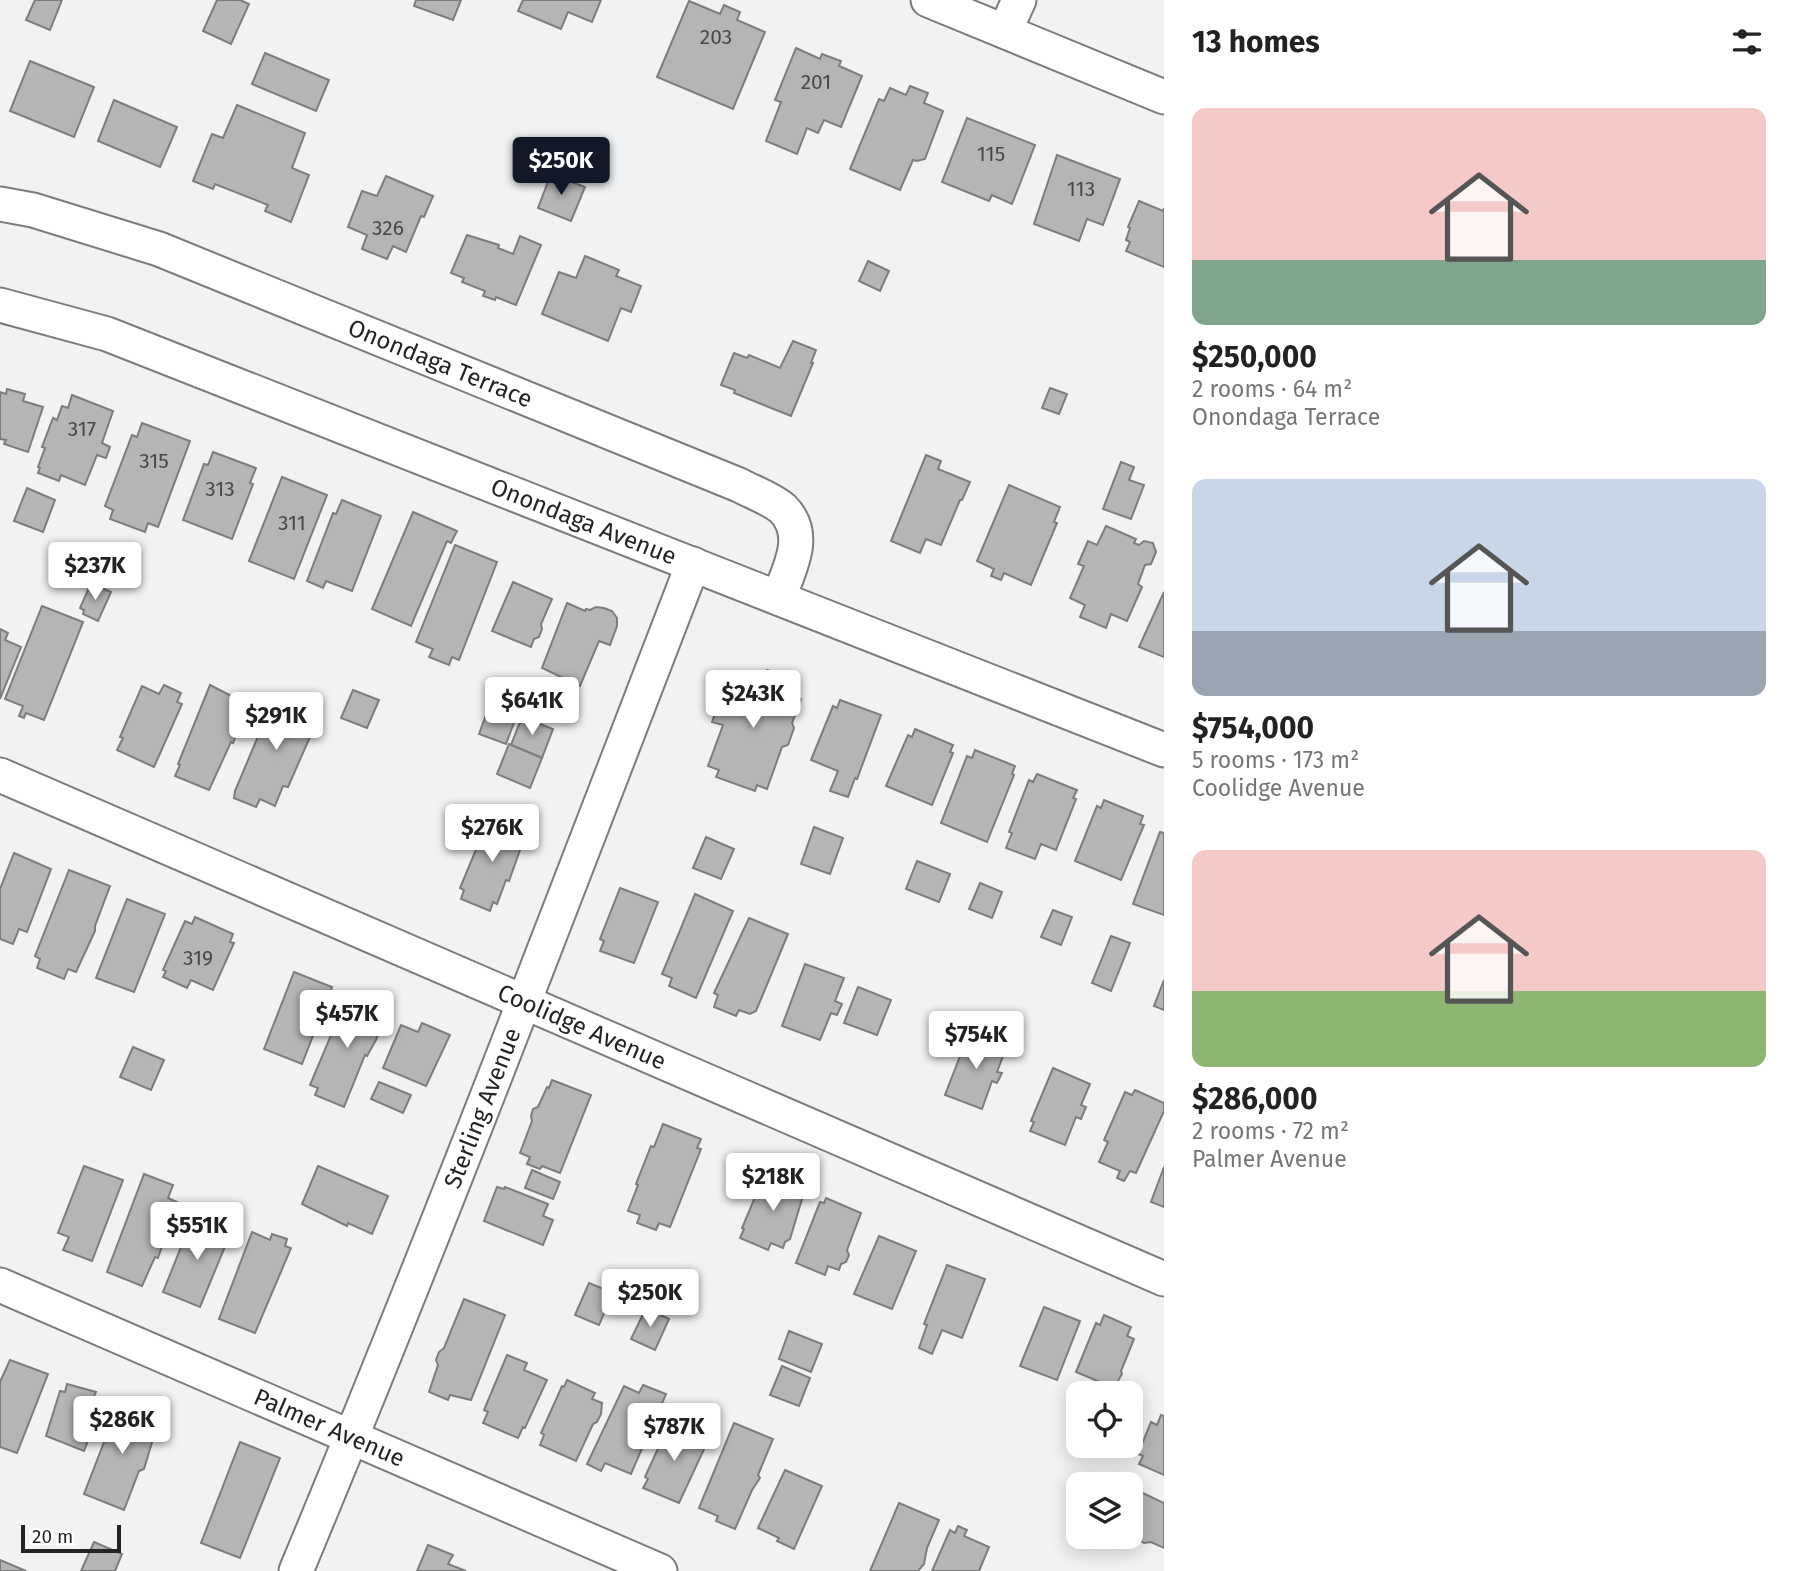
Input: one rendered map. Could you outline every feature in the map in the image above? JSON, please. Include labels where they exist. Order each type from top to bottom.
[{"type":"street","points":[[928,0],[1164,97]]},
{"type":"street","points":[[1005,31],[1018,0]]},
{"type":"street","name":"Onondaga Terrace","points":[[0,204],[33,210],[159,249],[739,485],[782,508],[794,524],[797,544],[779,597]]},
{"type":"street","name":"Onondaga Avenue","points":[[0,305],[107,334],[1164,750]]},
{"type":"street","name":"Sterling Avenue","points":[[296,1571],[524,1003],[693,564]]},
{"type":"street","name":"Coolidge Avenue","points":[[0,775],[1164,1279]]},
{"type":"street","name":"Palmer Avenue","points":[[0,1285],[660,1571]]},
{"type":"building","points":[[35,0],[62,0],[50,30],[26,20]]},
{"type":"building","points":[[217,0],[240,0],[249,4],[231,44],[203,31]]},
{"type":"building","points":[[416,0],[461,0],[453,20],[414,6]]},
{"type":"building","points":[[523,0],[601,0],[592,22],[568,12],[561,29],[518,11]]},
{"type":"building","points":[[689,1],[720,14],[724,5],[740,12],[737,20],[765,32],[733,109],[657,77]]},
{"type":"building","points":[[796,48],[820,59],[822,54],[841,61],[839,66],[862,76],[841,127],[824,120],[818,133],[807,128],[797,154],[766,141],[781,102],[775,100]]},
{"type":"building","points":[[265,53],[329,80],[316,111],[252,84]]},
{"type":"building","points":[[30,61],[94,87],[74,137],[10,111]]},
{"type":"building","points":[[910,86],[928,93],[924,103],[943,111],[925,159],[913,160],[900,190],[850,169],[879,99],[884,101],[890,88],[906,95]]},
{"type":"building","points":[[114,100],[177,127],[160,167],[98,141]]},
{"type":"building","points":[[237,105],[305,133],[292,168],[309,175],[291,222],[265,211],[268,205],[215,184],[213,189],[193,181],[212,134],[223,138]]},
{"type":"building","points":[[967,118],[1035,145],[1012,204],[992,195],[989,201],[942,182]]},
{"type":"building","points":[[1057,155],[1120,179],[1103,225],[1087,219],[1079,241],[1034,224]]},
{"type":"building","points":[[551,174],[585,187],[571,221],[538,208]]},
{"type":"building","points":[[386,176],[433,196],[424,217],[421,216],[406,252],[393,246],[387,259],[362,249],[367,235],[348,227],[362,191],[377,196]]},
{"type":"building","points":[[1139,201],[1163,211],[1164,208],[1164,267],[1126,251],[1130,242],[1126,240],[1130,228],[1128,227]]},
{"type":"building","points":[[467,235],[499,245],[498,248],[513,254],[520,236],[541,245],[516,305],[496,297],[495,300],[483,296],[485,291],[462,282],[464,278],[451,273]]},
{"type":"building","points":[[585,256],[619,270],[616,276],[641,286],[631,312],[621,308],[608,341],[542,314],[559,272],[576,278]]},
{"type":"building","points":[[868,261],[889,271],[880,291],[859,281]]},
{"type":"building","points":[[793,341],[816,350],[791,416],[721,385],[734,353],[747,358],[749,355],[780,368]]},
{"type":"building","points":[[1050,388],[1067,394],[1059,414],[1042,408]]},
{"type":"building","points":[[7,389],[25,394],[23,401],[43,407],[28,452],[4,444],[6,440],[0,439],[0,392],[6,394]]},
{"type":"building","points":[[72,395],[113,411],[102,443],[110,447],[106,458],[97,455],[85,485],[61,475],[59,481],[38,473],[45,448],[42,447],[53,418],[57,420],[62,406],[68,408]]},
{"type":"building","points":[[142,423],[190,441],[158,527],[148,523],[145,532],[110,519],[113,510],[105,506],[132,435],[137,437]]},
{"type":"building","points":[[213,452],[256,468],[250,483],[253,484],[232,539],[183,520],[204,464],[208,465]]},
{"type":"building","points":[[926,455],[941,461],[938,469],[970,482],[941,545],[926,539],[920,553],[891,541]]},
{"type":"building","points":[[1121,462],[1134,467],[1129,480],[1144,485],[1131,519],[1103,509]]},
{"type":"building","points":[[282,477],[327,495],[294,579],[249,561]]},
{"type":"building","points":[[1009,485],[1060,507],[1054,522],[1057,523],[1031,585],[1004,573],[1001,580],[991,576],[994,569],[977,561]]},
{"type":"building","points":[[27,488],[55,500],[43,532],[14,521]]},
{"type":"building","points":[[342,500],[381,516],[352,591],[326,581],[323,588],[307,581],[333,513],[336,514]]},
{"type":"building","points":[[413,512],[457,531],[451,543],[447,541],[411,626],[372,609]]},
{"type":"building","points":[[1106,526],[1136,539],[1134,543],[1139,545],[1144,541],[1153,543],[1156,552],[1151,564],[1145,565],[1138,584],[1142,587],[1127,621],[1111,614],[1106,628],[1080,617],[1085,605],[1070,598],[1084,566],[1078,564],[1088,541],[1097,545]]},
{"type":"building","points":[[455,545],[497,562],[459,660],[452,657],[449,665],[429,657],[433,649],[416,642]]},
{"type":"building","points":[[513,582],[552,599],[541,624],[539,637],[534,639],[531,647],[492,631]]},
{"type":"building","points":[[91,583],[111,592],[98,621],[83,614],[84,610],[80,608]]},
{"type":"building","points":[[1164,592],[1164,657],[1139,647]]},
{"type":"building","points":[[567,603],[585,611],[596,607],[604,608],[612,611],[617,618],[610,645],[599,641],[580,686],[542,668]]},
{"type":"building","points":[[42,606],[83,622],[44,720],[26,713],[24,718],[19,716],[23,706],[5,699]]},
{"type":"building","points":[[0,629],[8,633],[5,640],[21,647],[0,699]]},
{"type":"building","points":[[767,670],[788,678],[783,691],[801,699],[792,723],[794,728],[788,745],[782,747],[767,789],[757,785],[755,791],[716,777],[719,770],[708,766],[723,725],[712,722],[724,689],[736,694],[742,677],[763,682]]},
{"type":"building","points":[[164,685],[181,693],[177,702],[182,704],[154,767],[117,750],[142,686],[159,694]]},
{"type":"building","points":[[210,685],[245,703],[233,743],[231,742],[209,790],[175,776]]},
{"type":"building","points":[[353,690],[379,700],[367,728],[341,718]]},
{"type":"building","points":[[286,694],[312,705],[307,717],[317,721],[288,787],[283,786],[275,806],[260,799],[256,807],[234,798],[235,791],[272,703],[280,707]]},
{"type":"building","points":[[840,700],[881,715],[848,797],[830,791],[838,771],[811,760],[833,706],[837,708]]},
{"type":"building","points":[[494,703],[515,711],[516,717],[506,744],[479,734],[489,707],[492,709]]},
{"type":"building","points":[[522,717],[553,729],[542,758],[511,745]]},
{"type":"building","points":[[915,729],[953,745],[950,752],[953,753],[932,805],[886,786],[908,735],[912,737]]},
{"type":"building","points":[[509,744],[542,758],[530,788],[497,774]]},
{"type":"building","points":[[975,750],[1015,766],[1014,775],[987,842],[941,823],[967,756],[972,758]]},
{"type":"building","points":[[1037,774],[1077,790],[1056,850],[1041,844],[1035,859],[1006,848],[1012,833],[1009,832],[1029,780],[1033,782]]},
{"type":"building","points":[[1104,800],[1143,816],[1140,824],[1144,825],[1121,880],[1075,861],[1097,806],[1101,808]]},
{"type":"building","points":[[499,818],[516,824],[513,831],[525,836],[509,881],[506,880],[497,904],[493,902],[490,911],[461,899],[464,890],[460,888],[480,840],[477,839],[482,827],[485,828],[487,821],[496,825]]},
{"type":"building","points":[[814,827],[843,838],[830,874],[801,864]]},
{"type":"building","points":[[1160,832],[1164,833],[1164,915],[1133,904]]},
{"type":"building","points":[[706,837],[734,849],[721,879],[693,868]]},
{"type":"building","points":[[14,853],[51,869],[27,932],[19,929],[13,944],[0,939],[0,889]]},
{"type":"building","points":[[917,861],[950,874],[939,902],[906,889]]},
{"type":"building","points":[[69,870],[110,886],[95,931],[76,972],[68,969],[64,979],[37,968],[40,959],[35,956]]},
{"type":"building","points":[[980,883],[1002,892],[992,918],[969,909]]},
{"type":"building","points":[[620,888],[658,902],[634,963],[600,951],[604,941],[600,939]]},
{"type":"building","points":[[695,894],[733,911],[696,998],[669,986],[672,978],[662,974]]},
{"type":"building","points":[[127,899],[165,914],[134,992],[96,978]]},
{"type":"building","points":[[1053,910],[1072,917],[1061,945],[1041,937]]},
{"type":"building","points":[[195,917],[233,934],[230,942],[234,943],[213,990],[191,980],[187,988],[163,977],[166,971],[163,970],[185,921],[192,924]]},
{"type":"building","points":[[749,918],[788,934],[756,1011],[750,1014],[739,1010],[736,1016],[714,1007],[718,995],[714,993]]},
{"type":"building","points":[[1111,936],[1130,943],[1111,991],[1092,983]]},
{"type":"building","points":[[805,964],[844,978],[835,1001],[842,1004],[837,1015],[831,1013],[820,1040],[782,1026]]},
{"type":"building","points":[[294,972],[332,987],[302,1064],[264,1049]]},
{"type":"building","points":[[1164,980],[1164,1010],[1154,1006]]},
{"type":"building","points":[[858,987],[891,1000],[877,1035],[844,1023]]},
{"type":"building","points":[[348,995],[386,1013],[344,1107],[315,1095],[318,1088],[310,1085]]},
{"type":"building","points":[[422,1023],[450,1035],[426,1086],[383,1068],[401,1025],[418,1032]]},
{"type":"building","points":[[969,1033],[1006,1048],[997,1072],[1002,1073],[997,1083],[992,1081],[982,1109],[945,1095]]},
{"type":"building","points":[[133,1047],[164,1060],[151,1090],[120,1077]]},
{"type":"building","points":[[1053,1068],[1090,1084],[1081,1105],[1086,1107],[1081,1119],[1076,1117],[1065,1145],[1030,1131],[1034,1122],[1031,1121]]},
{"type":"building","points":[[552,1080],[591,1095],[560,1173],[527,1164],[530,1157],[520,1153],[532,1121],[533,1109],[538,1107]]},
{"type":"building","points":[[379,1082],[411,1095],[403,1113],[371,1099]]},
{"type":"building","points":[[1135,1090],[1164,1103],[1164,1111],[1136,1173],[1130,1171],[1124,1181],[1117,1178],[1120,1171],[1099,1162],[1108,1142],[1104,1140],[1125,1092],[1132,1095]]},
{"type":"building","points":[[663,1124],[701,1139],[697,1148],[701,1149],[670,1227],[659,1223],[656,1230],[637,1223],[640,1215],[628,1211],[651,1146],[654,1147]]},
{"type":"building","points":[[84,1166],[123,1180],[92,1261],[63,1250],[69,1237],[58,1233]]},
{"type":"building","points":[[318,1166],[388,1196],[372,1234],[348,1223],[347,1226],[302,1204]]},
{"type":"building","points":[[1164,1167],[1164,1207],[1151,1202]]},
{"type":"building","points":[[532,1170],[560,1182],[553,1199],[525,1188]]},
{"type":"building","points":[[144,1174],[173,1185],[168,1198],[177,1202],[158,1258],[155,1257],[142,1286],[107,1272]]},
{"type":"building","points":[[773,1175],[805,1189],[790,1239],[785,1242],[783,1248],[771,1243],[768,1250],[740,1238],[763,1178],[771,1182]]},
{"type":"building","points":[[497,1187],[505,1187],[548,1204],[543,1216],[553,1220],[543,1245],[484,1221]]},
{"type":"building","points":[[826,1198],[861,1213],[847,1250],[849,1255],[846,1262],[841,1264],[839,1270],[828,1266],[825,1275],[796,1263],[820,1202],[824,1203]]},
{"type":"building","points":[[193,1217],[231,1232],[200,1307],[163,1292]]},
{"type":"building","points":[[252,1232],[270,1240],[272,1234],[287,1239],[285,1246],[291,1248],[255,1333],[219,1319]]},
{"type":"building","points":[[879,1236],[916,1251],[892,1309],[854,1294]]},
{"type":"building","points":[[947,1265],[985,1279],[962,1338],[942,1330],[932,1354],[919,1348],[927,1325],[924,1324]]},
{"type":"building","points":[[589,1283],[613,1293],[599,1325],[575,1315]]},
{"type":"building","points":[[464,1299],[505,1315],[471,1400],[450,1395],[448,1400],[429,1392],[438,1365],[436,1360],[439,1352],[444,1348]]},
{"type":"building","points":[[1044,1307],[1080,1321],[1057,1380],[1020,1366]]},
{"type":"building","points":[[646,1308],[669,1319],[655,1350],[631,1339]]},
{"type":"building","points":[[1104,1315],[1131,1327],[1127,1336],[1134,1339],[1118,1381],[1097,1381],[1076,1372],[1096,1323],[1100,1325]]},
{"type":"building","points":[[789,1331],[822,1344],[811,1372],[779,1359]]},
{"type":"building","points":[[507,1355],[527,1363],[524,1370],[547,1380],[518,1438],[483,1423],[488,1412],[484,1410]]},
{"type":"building","points":[[10,1360],[48,1374],[17,1453],[0,1447],[0,1382]]},
{"type":"building","points":[[782,1366],[810,1378],[799,1406],[770,1395]]},
{"type":"building","points":[[567,1380],[595,1393],[592,1399],[602,1403],[601,1414],[593,1424],[576,1461],[540,1445],[544,1435],[541,1433]]},
{"type":"building","points":[[67,1384],[96,1392],[91,1403],[101,1407],[84,1451],[46,1436],[60,1391],[65,1392]]},
{"type":"building","points":[[643,1385],[666,1394],[651,1429],[649,1442],[643,1446],[631,1474],[605,1463],[601,1471],[587,1464],[624,1386],[639,1393]]},
{"type":"building","points":[[120,1401],[159,1419],[144,1469],[139,1471],[124,1510],[84,1494]]},
{"type":"building","points":[[1161,1415],[1164,1416],[1164,1475],[1139,1464],[1143,1458],[1143,1442],[1151,1422],[1157,1425]]},
{"type":"building","points":[[670,1422],[700,1435],[697,1444],[705,1447],[679,1503],[643,1488],[648,1479],[645,1477]]},
{"type":"building","points":[[734,1423],[773,1439],[758,1475],[760,1478],[735,1529],[716,1521],[718,1516],[699,1508]]},
{"type":"building","points":[[240,1442],[280,1458],[240,1558],[201,1543]]},
{"type":"building","points":[[785,1470],[822,1486],[794,1549],[758,1528]]},
{"type":"building","points":[[1143,1493],[1164,1503],[1164,1548],[1151,1542],[1144,1543]]},
{"type":"building","points":[[899,1503],[939,1520],[927,1548],[924,1564],[918,1571],[870,1571]]},
{"type":"building","points":[[958,1526],[967,1530],[964,1536],[989,1547],[979,1571],[932,1571],[950,1530],[955,1533]]},
{"type":"building","points":[[94,1542],[122,1554],[115,1571],[81,1571]]},
{"type":"building","points":[[428,1545],[453,1555],[448,1564],[466,1571],[417,1571]]},
{"type":"building","points":[[0,1560],[26,1571],[0,1571]]}]
